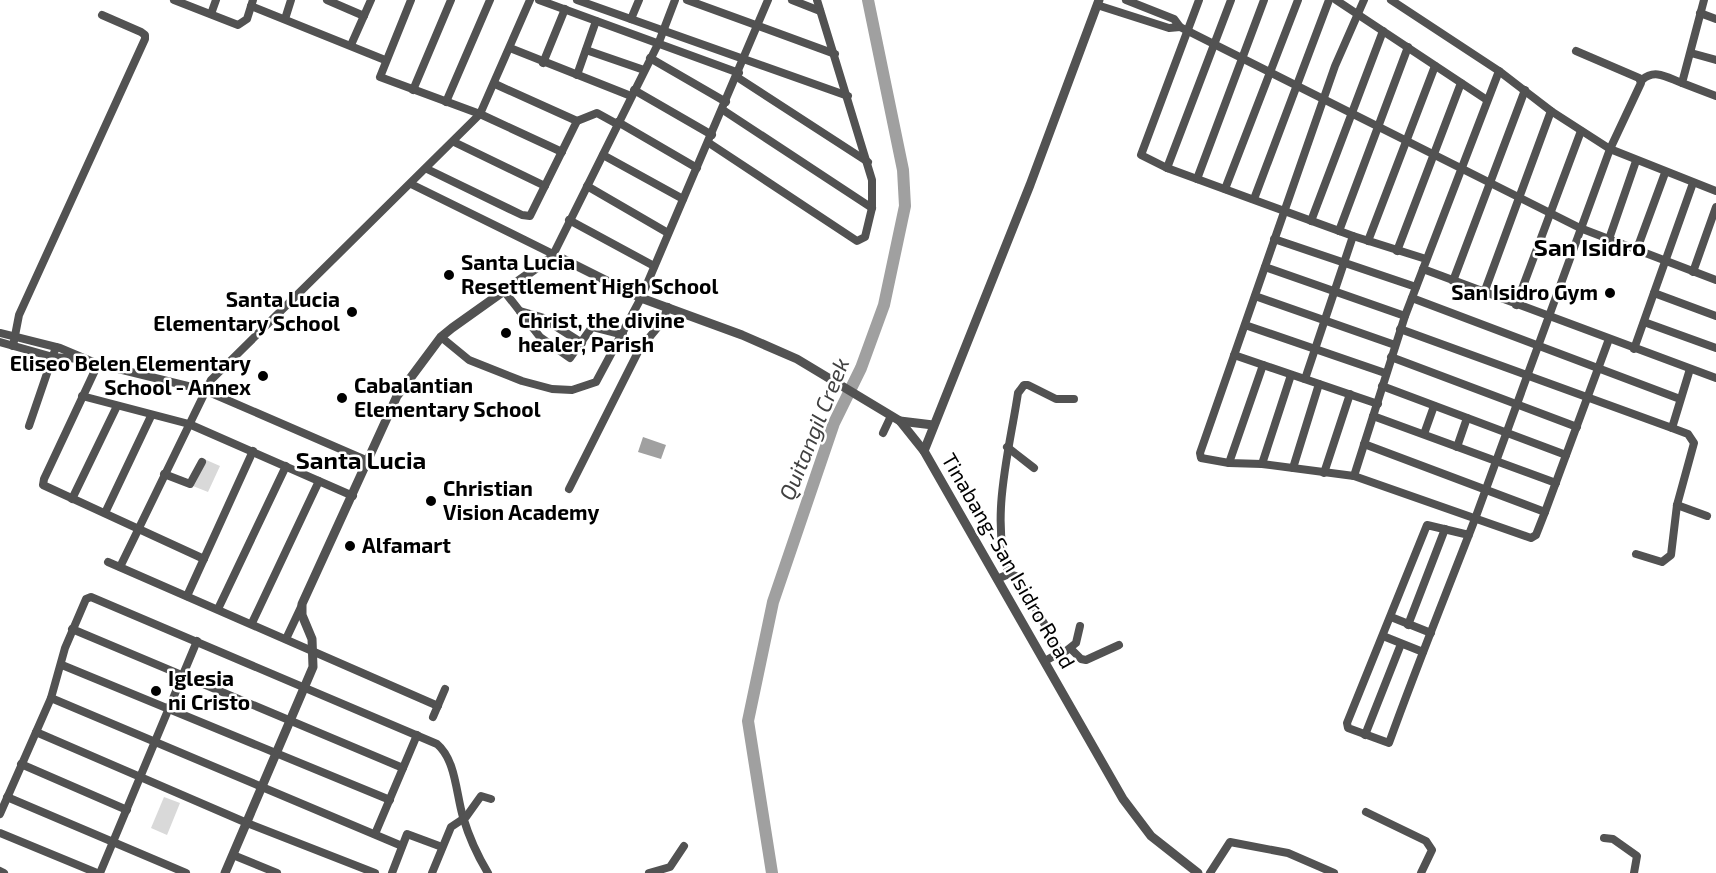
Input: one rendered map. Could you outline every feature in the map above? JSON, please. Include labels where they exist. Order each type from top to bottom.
[{"type":"street","points":[[176,0],[241,24],[252,3],[385,60]]},
{"type":"street","points":[[211,14],[216,0]]},
{"type":"street","points":[[285,18],[291,0]]},
{"type":"street","points":[[327,0],[364,16]]},
{"type":"street","points":[[351,45],[371,0]]},
{"type":"street","points":[[411,0],[380,77],[480,114],[562,152]]},
{"type":"street","points":[[412,90],[451,0]]},
{"type":"street","points":[[446,102],[490,0]]},
{"type":"street","points":[[120,567],[204,390],[211,380],[427,169],[480,114],[530,0]]},
{"type":"street","points":[[539,0],[659,42],[738,75],[868,162]]},
{"type":"street","points":[[577,0],[848,96]]},
{"type":"street","points":[[631,19],[639,0]]},
{"type":"street","points":[[286,639],[398,396],[441,338],[553,256],[659,42],[675,0]]},
{"type":"street","points":[[687,0],[835,54]]},
{"type":"street","points":[[441,338],[482,367],[552,389],[572,390],[596,382],[641,298],[744,61],[768,0]]},
{"type":"street","points":[[792,0],[820,11]]},
{"type":"street","points":[[709,143],[857,241],[865,237],[872,208],[873,180],[817,0]]},
{"type":"street","points":[[1126,0],[1174,19],[1184,28],[1325,97],[1351,113],[1580,228],[1716,280]]},
{"type":"street","points":[[1198,0],[1184,28],[1141,151],[1143,157],[1311,221],[1426,259]]},
{"type":"street","points":[[1167,168],[1232,0]]},
{"type":"street","points":[[1197,179],[1264,0]]},
{"type":"street","points":[[1225,189],[1298,0]]},
{"type":"street","points":[[1254,199],[1329,0]]},
{"type":"street","points":[[1336,0],[1487,100]]},
{"type":"street","points":[[1364,0],[1356,15],[1325,97],[1264,267],[1200,453],[1204,459],[1354,476],[1531,538],[1536,535],[1545,512],[1608,339]]},
{"type":"street","points":[[1391,0],[1499,71],[1551,111],[1610,149],[1665,173],[1716,191]]},
{"type":"street","points":[[1682,83],[1704,0]]},
{"type":"street","points":[[1098,2],[1169,28],[1184,28]]},
{"type":"street","name":"Tinabang-San Isidro Road","points":[[1098,2],[1030,185],[924,451],[1129,807],[1151,836],[1192,871]]},
{"type":"street","points":[[543,63],[565,9]]},
{"type":"street","points":[[1700,13],[1716,19]]},
{"type":"street","points":[[13,346],[19,315],[145,39],[146,35],[141,32],[102,15]]},
{"type":"street","points":[[577,75],[596,21]]},
{"type":"street","points":[[1311,221],[1383,31]]},
{"type":"street","points":[[1340,231],[1408,47]]},
{"type":"street","points":[[510,48],[543,63],[632,93],[712,135]]},
{"type":"street","points":[[586,50],[644,70]]},
{"type":"street","points":[[1576,51],[1642,80]]},
{"type":"street","points":[[1691,53],[1716,60]]},
{"type":"street","points":[[650,58],[872,208]]},
{"type":"street","points":[[1368,241],[1435,66]]},
{"type":"street","points":[[1354,476],[1400,329],[1499,71]]},
{"type":"street","points":[[1469,535],[1427,525],[1347,723],[1348,728],[1389,743],[1469,535],[1550,318],[1580,228],[1610,149],[1642,80],[1652,73],[1657,74],[1716,96]]},
{"type":"street","points":[[1398,251],[1461,83]]},
{"type":"street","points":[[495,84],[577,121]]},
{"type":"street","points":[[1453,281],[1524,90]]},
{"type":"street","points":[[1484,293],[1517,197],[1551,111]]},
{"type":"street","points":[[427,169],[526,216],[531,216],[577,121],[597,113],[698,168]]},
{"type":"street","points":[[1516,305],[1581,131]]},
{"type":"street","points":[[454,142],[545,186]]},
{"type":"street","points":[[603,155],[682,200]]},
{"type":"street","points":[[1609,239],[1636,161]]},
{"type":"street","points":[[1637,249],[1665,173]]},
{"type":"street","points":[[1634,349],[1693,183]]},
{"type":"street","points":[[411,184],[641,298],[779,351],[865,398],[900,421],[933,425]]},
{"type":"street","points":[[587,186],[669,233]]},
{"type":"street","points":[[1694,272],[1716,207]]},
{"type":"street","points":[[569,220],[654,266]]},
{"type":"street","points":[[1305,379],[1353,236]]},
{"type":"street","points":[[1274,239],[1416,287]]},
{"type":"street","points":[[1264,267],[1405,316]]},
{"type":"street","points":[[1423,269],[1716,378]]},
{"type":"street","points":[[504,291],[540,337],[570,358],[592,327],[623,335]]},
{"type":"street","points":[[1654,293],[1716,316]]},
{"type":"street","points":[[1255,296],[1395,345]]},
{"type":"street","points":[[1412,298],[1680,399]]},
{"type":"street","points":[[569,489],[639,350],[662,322],[668,307]]},
{"type":"street","points":[[520,311],[541,317],[582,343]]},
{"type":"street","points":[[1644,322],[1716,348]]},
{"type":"street","points":[[1245,325],[1314,351],[1385,373]]},
{"type":"street","points":[[1400,329],[1688,434],[1694,443],[1677,505],[1669,558],[1662,562],[1636,554]]},
{"type":"street","points":[[0,333],[56,347],[98,364],[204,390],[368,460]]},
{"type":"street","points":[[0,342],[53,357],[81,359]]},
{"type":"street","points":[[29,426],[56,347]]},
{"type":"street","points":[[1234,355],[1378,404]]},
{"type":"street","points":[[1390,357],[1577,427]]},
{"type":"street","points":[[98,364],[42,482],[45,486],[72,499],[204,559]]},
{"type":"street","points":[[1229,463],[1263,365]]},
{"type":"street","points":[[1672,428],[1690,369]]},
{"type":"street","points":[[1262,464],[1291,375]]},
{"type":"street","points":[[1293,468],[1319,384]]},
{"type":"street","points":[[1009,574],[1003,559],[1002,544],[1008,447],[1018,393],[1024,385],[1033,386],[1056,399],[1074,399]]},
{"type":"street","points":[[1382,386],[1566,455]]},
{"type":"street","points":[[1324,473],[1350,394]]},
{"type":"street","points":[[81,396],[189,424],[353,496]]},
{"type":"street","points":[[72,499],[117,406]]},
{"type":"street","points":[[1424,434],[1434,406]]},
{"type":"street","points":[[105,513],[151,416]]},
{"type":"street","points":[[883,433],[891,416]]},
{"type":"street","points":[[1373,416],[1556,483]]},
{"type":"street","points":[[1457,447],[1467,418]]},
{"type":"street","points":[[900,421],[924,451]]},
{"type":"street","points":[[1364,444],[1545,512]]},
{"type":"street","points":[[1008,447],[1035,468]]},
{"type":"street","points":[[188,596],[253,451]]},
{"type":"street","points":[[164,474],[190,484],[202,462]]},
{"type":"street","points":[[218,609],[286,466]]},
{"type":"street","points":[[252,623],[319,481]]},
{"type":"street","points":[[1677,505],[1707,516]]},
{"type":"street","points":[[1408,625],[1445,529]]},
{"type":"street","points":[[108,562],[438,706]]},
{"type":"street","points":[[997,579],[1009,574],[1016,576],[1061,652]]},
{"type":"street","points":[[0,814],[51,698],[72,629],[86,599],[91,597],[437,744],[451,761],[464,819],[477,857],[488,873]]},
{"type":"street","points":[[225,873],[313,667],[312,639],[302,615],[302,603]]},
{"type":"street","points":[[1391,617],[1431,633]]},
{"type":"street","points":[[1045,661],[1061,652],[1071,650],[1076,643],[1080,626]]},
{"type":"street","points":[[72,629],[403,768]]},
{"type":"street","points":[[1383,636],[1423,652]]},
{"type":"street","points":[[0,833],[99,873],[197,641]]},
{"type":"street","points":[[1365,735],[1401,644]]},
{"type":"street","points":[[1071,650],[1081,659],[1086,660],[1119,645]]},
{"type":"street","points":[[62,665],[169,707],[276,754],[390,800]]},
{"type":"street","points":[[433,717],[446,689]]},
{"type":"street","points":[[51,698],[402,846]]},
{"type":"street","points":[[36,732],[247,823],[375,873]]},
{"type":"street","points":[[375,834],[417,735]]},
{"type":"street","points":[[21,764],[127,810]]},
{"type":"street","points":[[432,873],[451,827],[464,819],[481,796],[491,799]]},
{"type":"street","points":[[8,797],[186,873]]},
{"type":"street","points":[[1366,812],[1426,841],[1432,850],[1423,872]]},
{"type":"street","points":[[392,873],[407,834],[412,834],[442,848]]},
{"type":"street","points":[[1604,838],[1613,839],[1637,856],[1634,873]]},
{"type":"street","points":[[1210,873],[1228,843],[1235,842],[1288,853],[1334,873]]},
{"type":"street","points":[[649,873],[670,867],[684,846]]},
{"type":"street","points":[[233,855],[278,873]]},
{"type":"shaded area","points":[[643,437],[666,445],[661,459],[638,452]]},
{"type":"shaded area","points":[[204,459],[220,466],[208,492],[193,486]]},
{"type":"shaded area","points":[[164,797],[180,803],[167,835],[151,828]]},
{"type":"waterway","name":"Quitangil Creek","points":[[772,873],[748,721],[773,602],[834,423],[861,368],[884,305],[905,206],[903,170],[868,0]]},
{"type":"place","name":"Santa Lucia Resettlement High School","points":[[449,275]]},
{"type":"place","name":"San Isidro Gym","points":[[1610,293]]},
{"type":"place","name":"Santa Lucia Elementary School","points":[[352,312]]},
{"type":"place","name":"Christ, the divine healer, Parish","points":[[506,333]]},
{"type":"place","name":"Eliseo Belen Elementary School - Annex","points":[[263,376]]},
{"type":"place","name":"Cabalantian Elementary School","points":[[342,398]]},
{"type":"place","name":"Christian Vision Academy","points":[[431,501]]},
{"type":"place","name":"Alfamart","points":[[350,546]]},
{"type":"place","name":"Iglesia ni Cristo","points":[[156,691]]},
{"type":"district","name":"San Isidro","points":[[1590,248]]},
{"type":"district","name":"Santa Lucia","points":[[361,461]]}]
